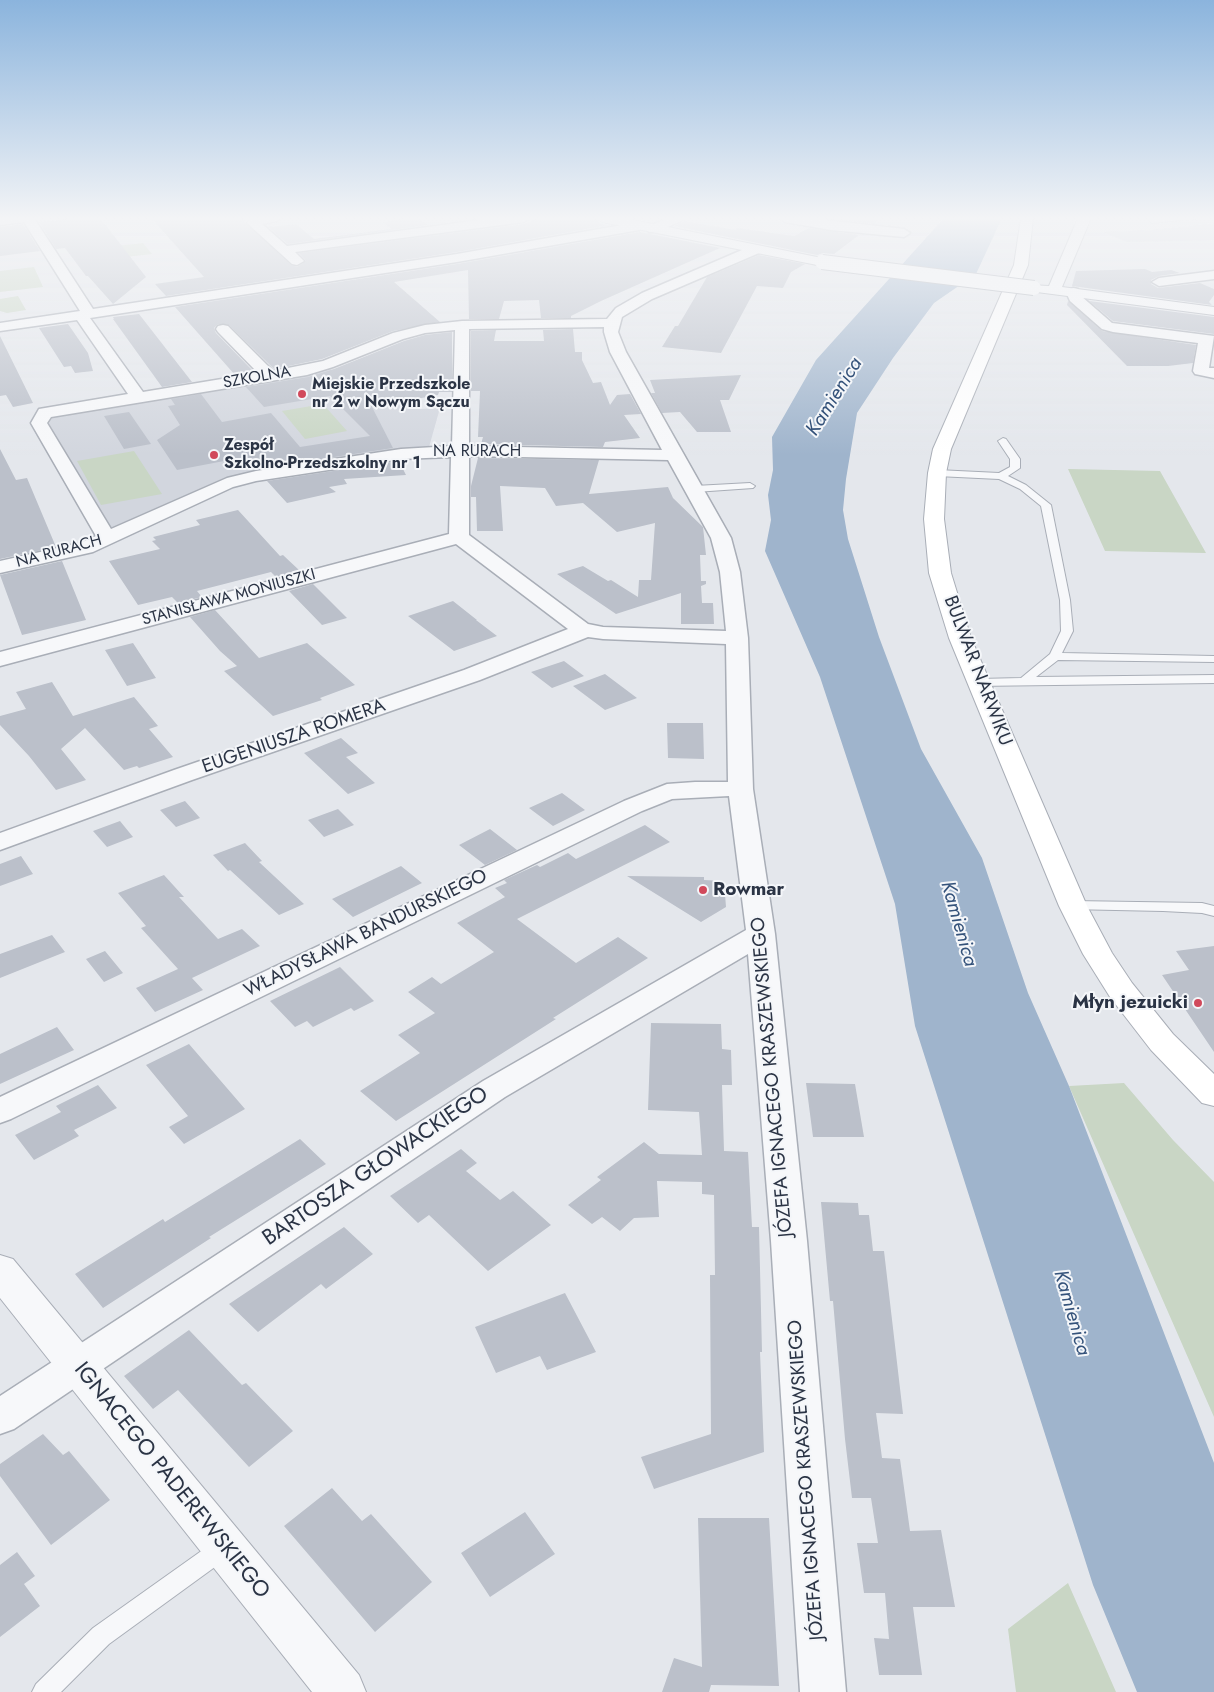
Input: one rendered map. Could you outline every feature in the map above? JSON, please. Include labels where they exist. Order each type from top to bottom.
[{"type":"main road","name":"BULWAR NARWIKU","points":[[1007,297],[942,449],[937,473],[934,519],[940,573],[950,610],[979,683],[1074,906],[1098,954],[1121,990],[1162,1042],[1214,1094]]},
{"type":"main road","name":"BULWAR NARWIKU","points":[[1162,1042],[1214,1082]]},
{"type":"street","points":[[75,297],[139,398]]},
{"type":"street","points":[[0,327],[198,297]]},
{"type":"street","points":[[612,322],[621,311],[645,297]]},
{"type":"street","points":[[1075,297],[1107,326],[1113,328],[1210,339],[1201,372],[1214,373]]},
{"type":"street","points":[[1111,297],[1214,311]]},
{"type":"street","name":"SZKOLNA","points":[[107,540],[39,421],[45,413],[268,376],[328,364],[409,333],[425,329],[462,324],[612,322]]},
{"type":"street","name":"JÓZEFA IGNACEGO KRASZEWSKIEGO","points":[[612,322],[611,332],[618,352],[674,455],[695,489],[724,547],[730,572],[737,638],[741,789],[761,934],[789,1241],[823,1692]]},
{"type":"street","points":[[462,324],[459,537],[586,630],[737,638]]},
{"type":"street","points":[[223,329],[268,376]]},
{"type":"street","name":"NA RURACH","points":[[0,567],[60,555],[107,540],[227,483],[264,475],[401,454],[461,451],[674,455]]},
{"type":"street","name":"STANISŁAWA MONIUSZKI","points":[[0,659],[459,537]]},
{"type":"street","name":"EUGENIUSZA ROMERA","points":[[0,842],[183,775],[472,675],[586,630]]},
{"type":"street","name":"WŁADYSŁAWA BANDURSKIEGO","points":[[0,1111],[633,806],[667,792],[695,789],[741,789]]},
{"type":"street","name":"BARTOSZA GŁOWACKIEGO","points":[[0,1417],[494,1089],[761,934]]},
{"type":"street","name":"IGNACEGO PADEREWSKIEGO","points":[[0,1270],[342,1692]]},
{"type":"lane","points":[[1001,476],[1015,468],[1015,459],[1003,441]]},
{"type":"lane","points":[[937,473],[961,476],[1001,476],[1023,487],[1046,505],[1065,600],[1067,631],[1055,656],[1024,681]]},
{"type":"lane","points":[[695,489],[750,486]]},
{"type":"lane","points":[[1055,656],[1214,659]]},
{"type":"lane","points":[[979,683],[1214,678]]},
{"type":"lane","points":[[1074,906],[1163,906],[1202,908],[1214,911]]},
{"type":"lane","points":[[44,1692],[101,1636],[224,1547]]},
{"type":"shaded area","name":"Zespół Szkolno-Przedszkolny nr 1","points":[[328,367],[344,379],[420,397],[421,409],[440,408],[429,447],[298,462],[256,470],[206,487],[119,530],[112,531],[46,423],[50,416]]},
{"type":"green space","points":[[19,297],[26,310],[7,313],[0,311],[0,299]]},
{"type":"green space","points":[[323,404],[347,431],[305,439],[282,411]]},
{"type":"green space","points":[[134,451],[162,494],[101,505],[77,461]]},
{"type":"green space","points":[[1068,469],[1160,471],[1206,553],[1105,551]]},
{"type":"green space","points":[[1124,1083],[1173,1140],[1214,1182],[1214,1417],[1069,1086]]},
{"type":"green space","points":[[1068,1583],[1116,1692],[1016,1692],[1008,1629]]},
{"type":"water","name":"Kamienica","points":[[873,297],[943,297],[934,303],[893,358],[857,413],[843,510],[848,539],[879,637],[921,749],[982,858],[1028,993],[1069,1086],[1214,1463],[1214,1692],[1137,1692],[1093,1585],[915,1026],[895,904],[820,677],[765,551],[771,520],[768,495],[773,470],[772,437],[816,360]]},
{"type":"building","points":[[107,297],[122,297],[113,304]]},
{"type":"building","points":[[241,297],[411,297],[440,322],[393,331],[322,359],[274,369],[229,325],[218,324],[214,328],[216,333],[254,372],[235,375],[175,307]]},
{"type":"building","points":[[469,297],[610,297],[571,316],[571,318],[541,318],[539,300],[504,301],[499,319],[469,319]]},
{"type":"building","points":[[695,297],[751,297],[721,353],[662,347],[675,326],[678,326]]},
{"type":"building","points":[[1153,297],[1213,297],[1209,302],[1212,305]]},
{"type":"building","points":[[1068,301],[1102,331],[1196,345],[1193,363],[1168,366],[1127,366],[1067,305]]},
{"type":"building","points":[[1089,301],[1214,317],[1214,334],[1113,321]]},
{"type":"building","points":[[139,314],[192,382],[162,387],[113,319],[113,317]]},
{"type":"building","points":[[68,324],[88,353],[93,371],[75,373],[71,366],[64,367],[39,328]]},
{"type":"building","points":[[573,329],[575,352],[582,352],[582,360],[593,383],[601,382],[610,405],[617,395],[630,394],[641,414],[624,415],[640,438],[605,442],[603,447],[481,444],[483,437],[478,437],[480,391],[471,391],[471,331],[496,330],[494,341],[544,341],[543,330]]},
{"type":"building","points":[[452,332],[452,392],[439,392],[438,395],[372,407],[393,448],[256,469],[245,457],[177,470],[157,440],[180,425],[168,406],[175,405],[171,399],[201,394],[222,422],[271,413],[300,447],[370,436],[330,396],[264,407],[246,387],[308,377],[334,369],[404,341],[425,335]]},
{"type":"building","points":[[0,336],[33,403],[13,407],[6,395],[0,396]]},
{"type":"building","points":[[741,375],[729,400],[720,400],[731,432],[697,432],[680,412],[662,413],[651,393],[655,393],[650,380]]},
{"type":"building","points":[[129,412],[151,444],[124,449],[104,416]]},
{"type":"building","points":[[0,449],[16,480],[27,478],[56,547],[0,559]]},
{"type":"building","points":[[478,458],[599,460],[589,494],[668,487],[673,498],[703,527],[706,555],[700,555],[701,581],[706,581],[706,584],[701,586],[702,603],[713,603],[714,624],[681,624],[681,593],[616,614],[557,574],[583,566],[608,581],[611,580],[638,597],[639,580],[651,580],[655,523],[617,532],[583,503],[556,506],[545,488],[500,486],[503,531],[477,531],[476,497],[471,497],[471,486]]},
{"type":"building","points":[[399,461],[406,475],[344,479],[347,484],[329,487],[336,492],[287,503],[267,481]]},
{"type":"building","points":[[238,510],[280,556],[283,555],[300,571],[276,577],[271,572],[197,591],[202,597],[178,603],[172,597],[138,605],[109,561],[160,549],[152,541],[156,540],[153,537],[200,525],[196,520]]},
{"type":"building","points":[[62,561],[86,620],[22,635],[0,575]]},
{"type":"building","points":[[313,584],[347,618],[322,625],[289,591]]},
{"type":"building","points":[[453,601],[497,636],[454,651],[408,616]]},
{"type":"building","points":[[215,610],[259,658],[307,643],[355,685],[320,698],[322,700],[273,716],[224,671],[237,666],[220,651],[190,617]]},
{"type":"building","points":[[133,643],[156,678],[127,686],[105,650]]},
{"type":"building","points":[[564,661],[584,676],[552,688],[531,672]]},
{"type":"building","points":[[605,674],[637,698],[605,710],[573,686]]},
{"type":"building","points":[[52,682],[73,716],[134,697],[158,726],[149,729],[173,757],[139,768],[137,766],[124,770],[85,728],[61,749],[86,780],[56,790],[29,756],[0,725],[0,716],[26,709],[16,692]]},
{"type":"building","points":[[667,723],[703,723],[704,759],[668,758]]},
{"type":"building","points":[[341,738],[358,753],[346,757],[375,783],[348,794],[304,753]]},
{"type":"building","points":[[562,793],[585,810],[553,826],[529,808]]},
{"type":"building","points":[[185,801],[200,818],[176,827],[160,810]]},
{"type":"building","points":[[338,809],[354,825],[324,837],[308,820]]},
{"type":"building","points":[[120,821],[133,837],[107,847],[93,831]]},
{"type":"building","points":[[645,825],[670,842],[517,919],[576,963],[618,937],[648,958],[396,1121],[360,1091],[420,1053],[398,1035],[435,1013],[408,992],[432,977],[441,984],[494,952],[457,923],[505,897],[495,888],[507,883],[504,880],[537,865],[540,867],[568,853],[576,859]]},
{"type":"building","points":[[490,829],[517,850],[485,865],[459,845]]},
{"type":"building","points":[[245,843],[262,861],[259,862],[304,904],[279,915],[230,870],[228,871],[213,855]]},
{"type":"building","points":[[21,856],[33,874],[0,886],[0,864]]},
{"type":"building","points":[[401,866],[422,883],[353,917],[332,899]]},
{"type":"building","points":[[164,875],[184,897],[179,897],[218,939],[242,929],[260,946],[192,978],[203,990],[155,1012],[136,988],[178,969],[141,928],[146,926],[118,893]]},
{"type":"building","name":"Rowmar","points":[[627,876],[704,877],[704,880],[724,881],[726,907],[701,922]]},
{"type":"building","points":[[52,935],[65,952],[0,978],[0,954]]},
{"type":"building","name":"Młyn jezuicki","points":[[1214,946],[1214,1052],[1162,975],[1189,970],[1176,951]]},
{"type":"building","points":[[105,951],[123,973],[104,982],[86,959]]},
{"type":"building","points":[[340,967],[374,1001],[354,1011],[351,1008],[313,1027],[307,1021],[295,1027],[270,1001]]},
{"type":"building","points":[[651,1023],[721,1024],[722,1049],[731,1050],[732,1085],[722,1085],[724,1151],[748,1152],[752,1227],[759,1227],[762,1352],[760,1352],[764,1452],[654,1489],[641,1457],[711,1434],[710,1275],[715,1275],[714,1195],[702,1194],[702,1182],[657,1181],[659,1217],[634,1218],[620,1231],[602,1217],[592,1224],[568,1205],[601,1180],[597,1177],[644,1142],[659,1154],[702,1155],[699,1112],[648,1110]]},
{"type":"building","points":[[57,1027],[74,1050],[0,1084],[0,1054]]},
{"type":"building","points":[[189,1044],[245,1109],[184,1144],[169,1127],[188,1116],[146,1065]]},
{"type":"building","points":[[806,1083],[855,1084],[864,1137],[813,1137]]},
{"type":"building","points":[[98,1085],[117,1108],[74,1130],[79,1136],[34,1160],[15,1135],[61,1112],[56,1106]]},
{"type":"building","points":[[300,1139],[326,1164],[209,1237],[211,1238],[103,1308],[75,1274],[163,1219],[165,1222]]},
{"type":"building","points":[[461,1149],[477,1163],[466,1171],[500,1200],[513,1191],[551,1225],[488,1271],[429,1215],[418,1223],[390,1196]]},
{"type":"building","points":[[821,1202],[858,1203],[859,1215],[869,1215],[873,1251],[884,1251],[903,1414],[876,1413],[882,1458],[900,1459],[910,1531],[941,1530],[955,1607],[913,1607],[922,1675],[879,1675],[874,1638],[889,1639],[885,1593],[864,1593],[857,1543],[878,1543],[871,1498],[852,1498],[833,1301],[830,1301]]},
{"type":"building","points":[[344,1227],[373,1254],[326,1289],[321,1284],[258,1332],[229,1304]]},
{"type":"building","points":[[565,1293],[596,1352],[547,1370],[540,1356],[496,1373],[475,1327]]},
{"type":"building","points":[[189,1330],[242,1385],[246,1383],[293,1431],[249,1467],[178,1390],[153,1409],[124,1376]]},
{"type":"building","points":[[43,1434],[63,1455],[69,1451],[110,1500],[51,1545],[0,1476],[0,1464]]},
{"type":"building","points":[[332,1488],[362,1521],[371,1514],[432,1582],[375,1632],[284,1526]]},
{"type":"building","points":[[525,1512],[555,1554],[490,1597],[461,1553]]},
{"type":"building","points":[[698,1518],[769,1518],[779,1686],[711,1685],[709,1692],[662,1692],[674,1658],[702,1667]]},
{"type":"building","points":[[17,1552],[35,1576],[24,1584],[40,1606],[0,1637],[0,1565]]},
{"type":"place","name":"Miejskie Przedszkole nr 2 w Nowym Sączu","points":[[302,394]]},
{"type":"place","name":"Zespół Szkolno-Przedszkolny nr 1","points":[[214,455]]},
{"type":"place","name":"Rowmar","points":[[703,890]]},
{"type":"place","name":"Młyn jezuicki","points":[[1198,1003]]}]
